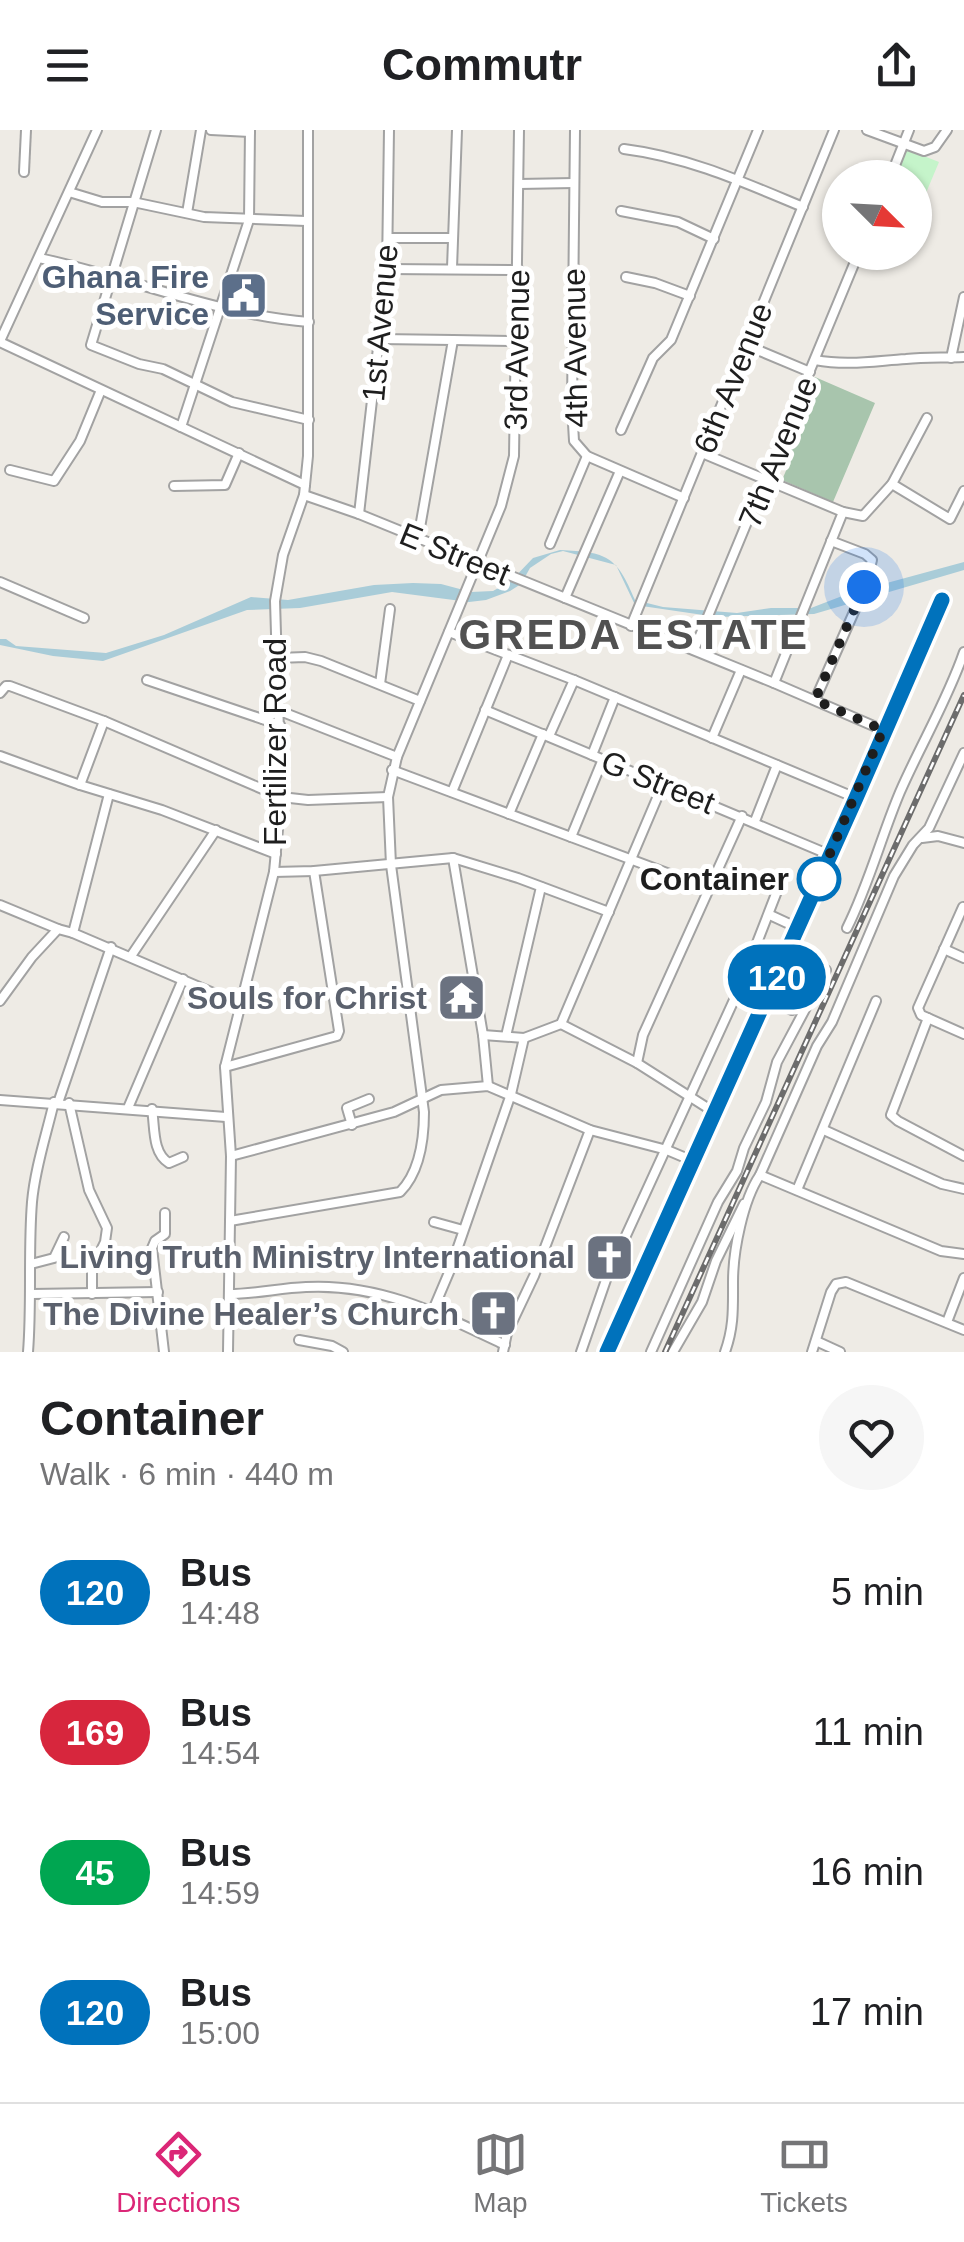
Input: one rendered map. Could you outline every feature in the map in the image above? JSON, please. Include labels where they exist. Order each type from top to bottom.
[{"type":"street","points":[[24,172],[26,130]]},
{"type":"street","points":[[97,130],[0,342],[305,485]]},
{"type":"street","points":[[156,130],[92,346],[196,383],[232,402],[309,420]]},
{"type":"street","points":[[187,213],[201,130]]},
{"type":"street","points":[[181,427],[249,220],[250,131],[211,130]]},
{"type":"street","name":"Fertilizer Road","points":[[228,1352],[230,1156],[226,1067],[276,854],[281,796],[275,601],[283,556],[304,496],[309,420],[308,130]]},
{"type":"street","name":"1st Avenue","points":[[360,514],[387,269],[390,130]]},
{"type":"street","points":[[452,268],[456,130]]},
{"type":"street","name":"3rd Avenue","points":[[230,1221],[400,1192],[416,1164],[424,1134],[392,865],[388,796],[392,770],[511,475],[518,341],[519,130]]},
{"type":"street","name":"4th Avenue","points":[[575,130],[574,442],[587,456],[684,498]]},
{"type":"street","points":[[621,430],[653,358],[671,340],[758,130]]},
{"type":"street","name":"6th Avenue","points":[[632,626],[834,130]]},
{"type":"street","points":[[867,130],[903,145],[930,150],[946,130]]},
{"type":"street","points":[[897,160],[909,130]]},
{"type":"street","points":[[624,149],[666,154],[802,207]]},
{"type":"street","points":[[519,184],[574,183]]},
{"type":"street","points":[[69,192],[102,202],[133,202],[187,213],[249,220],[306,220]]},
{"type":"street","points":[[621,210],[678,222],[714,239]]},
{"type":"street","points":[[388,238],[452,238]]},
{"type":"street","points":[[39,258],[114,275],[218,308],[309,322]]},
{"type":"street","points":[[387,269],[518,270]]},
{"type":"street","name":"7th Avenue","points":[[694,650],[852,270]]},
{"type":"street","points":[[626,277],[690,296]]},
{"type":"street","points":[[951,358],[964,297]]},
{"type":"street","points":[[380,339],[518,341]]},
{"type":"street","points":[[418,539],[454,340]]},
{"type":"street","points":[[748,346],[810,372]]},
{"type":"street","points":[[816,360],[838,365],[964,357]]},
{"type":"street","points":[[10,470],[54,481],[80,441],[101,390]]},
{"type":"street","points":[[702,453],[856,517],[869,513],[892,484],[926,418]]},
{"type":"street","points":[[174,486],[220,487],[228,480],[240,454]]},
{"type":"street","points":[[550,544],[587,456]]},
{"type":"street","points":[[565,598],[620,471]]},
{"type":"street","points":[[892,484],[950,519],[964,490]]},
{"type":"street","name":"E Street","points":[[304,496],[360,514],[883,730]]},
{"type":"street","points":[[774,682],[843,512]]},
{"type":"street","points":[[815,700],[858,603],[872,560],[831,541]]},
{"type":"street","points":[[0,582],[84,618]]},
{"type":"street","points":[[607,1352],[942,600]]},
{"type":"street","points":[[380,684],[390,609]]},
{"type":"street","points":[[450,632],[856,798]]},
{"type":"street","points":[[847,928],[900,792],[949,695],[964,652]]},
{"type":"street","points":[[452,792],[508,655]]},
{"type":"street","points":[[278,658],[305,657],[420,701]]},
{"type":"street","points":[[712,738],[741,670]]},
{"type":"street","points":[[146,680],[280,725]]},
{"type":"street","points":[[509,814],[574,680]]},
{"type":"street","points":[[2,688],[104,721],[281,796],[308,800],[388,796]]},
{"type":"street","points":[[592,755],[615,697]]},
{"type":"street","name":"G Street","points":[[486,710],[830,855]]},
{"type":"street","points":[[263,719],[280,712],[397,757]]},
{"type":"street","points":[[80,784],[104,721]]},
{"type":"street","points":[[673,1352],[702,1302],[739,1210],[760,1175],[817,1046],[832,1022],[894,876],[929,828],[964,753]]},
{"type":"street","points":[[0,756],[276,854]]},
{"type":"street","points":[[570,837],[603,759]]},
{"type":"street","points":[[755,822],[778,765]]},
{"type":"street","points":[[392,770],[629,862],[710,889]]},
{"type":"street","points":[[483,1036],[524,1038],[561,1024],[663,784]]},
{"type":"street","points":[[72,934],[109,794]]},
{"type":"street","points":[[638,1063],[642,1036],[742,816]]},
{"type":"street","points":[[131,956],[216,830]]},
{"type":"street","points":[[918,839],[938,836],[964,843]]},
{"type":"street","points":[[274,872],[314,872],[453,858],[609,912]]},
{"type":"street","points":[[453,858],[488,1086]]},
{"type":"street","points":[[226,1067],[337,1036],[314,872]]},
{"type":"street","points":[[581,1352],[607,1277],[739,988],[781,882]]},
{"type":"street","points":[[506,1036],[541,887]]},
{"type":"street","points":[[0,905],[111,947],[225,998]]},
{"type":"street","points":[[963,907],[918,1013],[964,1034]]},
{"type":"street","points":[[770,915],[798,928]]},
{"type":"street","points":[[0,1000],[58,929]]},
{"type":"street","points":[[38,1352],[28,1352],[32,1206],[37,1168],[111,947]]},
{"type":"street","points":[[944,949],[964,958]]},
{"type":"street","points":[[651,1352],[718,1202],[737,1170],[766,1102],[777,1062],[826,970]]},
{"type":"street","points":[[128,1108],[182,979]]},
{"type":"street","points":[[739,988],[792,1010]]},
{"type":"street","points":[[797,1190],[876,1001]]},
{"type":"street","points":[[928,1018],[892,1115],[898,1122],[964,1156]]},
{"type":"street","points":[[561,1024],[638,1063],[714,1112]]},
{"type":"street","points":[[434,1310],[511,1094],[524,1038]]},
{"type":"street","points":[[230,1156],[394,1112],[441,1090],[488,1086],[590,1130],[693,1161]]},
{"type":"street","points":[[352,1125],[347,1108],[369,1098]]},
{"type":"street","points":[[0,1100],[152,1108],[226,1117]]},
{"type":"street","points":[[69,1103],[89,1190],[107,1228],[92,1269],[92,1294]]},
{"type":"street","points":[[152,1108],[162,1160],[169,1163],[184,1157]]},
{"type":"street","points":[[228,1294],[265,1294],[304,1287],[370,1290],[434,1310],[504,1348],[590,1130]]},
{"type":"street","points":[[824,1130],[942,1184],[964,1189]]},
{"type":"street","points":[[760,1175],[942,1250],[964,1254]]},
{"type":"street","points":[[725,1352],[734,1324],[734,1261],[746,1202]]},
{"type":"street","points":[[164,1352],[152,1248],[165,1234],[166,1213]]},
{"type":"street","points":[[434,1222],[463,1230]]},
{"type":"street","points":[[31,1264],[54,1258],[64,1238]]},
{"type":"street","points":[[947,1322],[964,1278]]},
{"type":"street","points":[[812,1352],[831,1292],[836,1284],[846,1282],[964,1330]]},
{"type":"street","points":[[32,1294],[158,1292]]},
{"type":"street","points":[[299,1340],[343,1352]]},
{"type":"street","points":[[816,1342],[840,1352]]},
{"type":"green space","points":[[906,149],[939,162],[932,179],[932,160],[901,160]]},
{"type":"green space","points":[[815,377],[875,403],[833,502],[782,480],[791,459],[784,455]]},
{"type":"water","points":[[560,550],[600,555],[615,565],[563,551],[530,568],[521,584],[510,591],[486,600],[469,602],[392,592],[300,608],[247,610],[103,661],[0,645],[0,639],[6,639],[16,646],[106,653],[164,635],[251,597],[288,600],[374,585],[413,583],[441,584],[471,592],[493,591],[511,581],[533,558]]},
{"type":"water","points":[[964,562],[964,570],[814,614],[717,617],[635,605],[617,567],[635,600],[663,607],[737,613],[811,608],[850,593]]},
{"type":"railway","points":[[665,1352],[964,695]]},
{"type":"bus line","name":"120","points":[[607,1352],[942,600]]},
{"type":"place","name":"Ghana Fire Service","points":[[244,295]]},
{"type":"place","name":"Container","points":[[819,879]]},
{"type":"place","name":"Souls for Christ","points":[[462,998]]},
{"type":"place","name":"Living Truth Ministry International","points":[[610,1257]]},
{"type":"place","name":"The Divine Healer’s Church","points":[[494,1314]]},
{"type":"district","name":"GREDA ESTATE","points":[[634,634]]},
{"type":"route","points":[[819,879],[814,891],[883,730],[815,700],[864,587]]}]
